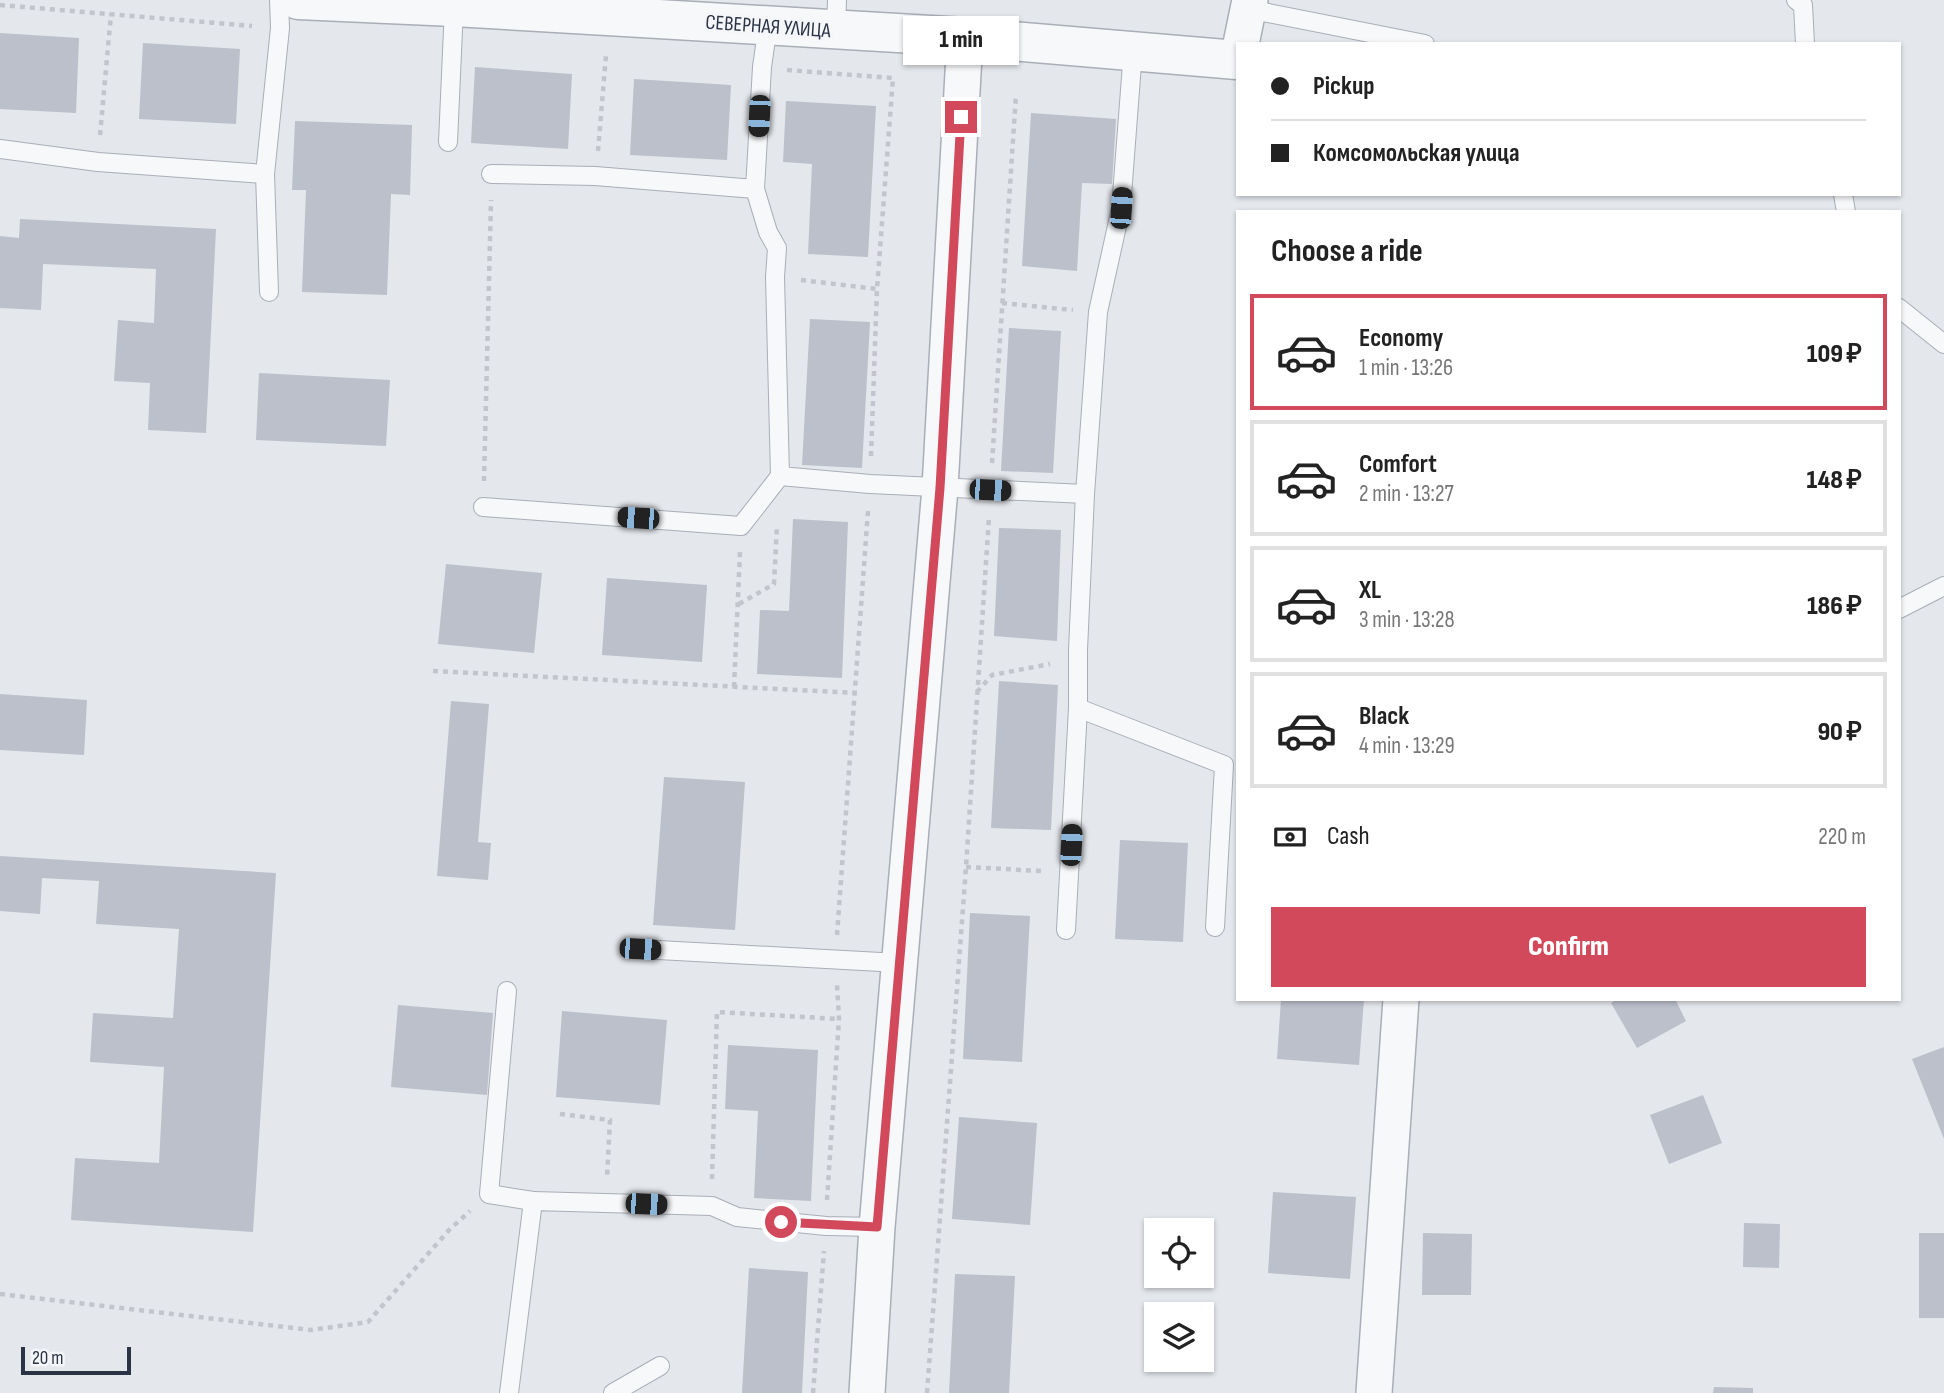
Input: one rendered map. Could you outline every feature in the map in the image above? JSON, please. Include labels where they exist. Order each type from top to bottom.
[{"type":"street","name":"СЕВЕРНАЯ УЛИЦА","points":[[298,0],[454,6],[768,25],[836,15],[965,37],[1236,60]]},
{"type":"street","points":[[1241,42],[1249,4]]},
{"type":"street","points":[[867,1393],[877,1227],[940,488],[965,37]]},
{"type":"street","points":[[1374,1393],[1401,1001]]},
{"type":"lane","points":[[269,292],[265,174],[280,28],[279,0]]},
{"type":"lane","points":[[1796,0],[1803,5],[1805,42]]},
{"type":"lane","points":[[1249,4],[1416,42]]},
{"type":"lane","points":[[448,142],[454,6]]},
{"type":"lane","points":[[483,507],[741,526],[780,476],[775,277],[777,248],[768,232],[755,189],[762,67],[768,25]]},
{"type":"lane","points":[[1066,930],[1078,708],[1085,494],[1098,312],[1121,208],[1133,51]]},
{"type":"lane","points":[[0,149],[98,162],[265,174]]},
{"type":"lane","points":[[491,174],[596,176],[755,189]]},
{"type":"lane","points":[[1901,310],[1944,344]]},
{"type":"lane","points":[[780,476],[870,484],[1085,494]]},
{"type":"lane","points":[[1901,608],[1944,586]]},
{"type":"lane","points":[[1078,708],[1224,765],[1215,928]]},
{"type":"lane","points":[[640,949],[899,963]]},
{"type":"lane","points":[[507,991],[489,1194],[533,1201],[712,1206],[737,1217],[826,1226],[877,1227]]},
{"type":"lane","points":[[509,1393],[533,1201]]},
{"type":"lane","points":[[612,1393],[660,1366]]},
{"type":"path","points":[[98,162],[111,14]]},
{"type":"path","points":[[596,176],[606,54]]},
{"type":"path","points":[[813,1393],[839,1019],[835,960],[870,484],[877,289],[893,78]]},
{"type":"path","points":[[926,1393],[966,867],[1016,94]]},
{"type":"path","points":[[483,507],[491,174]]},
{"type":"path","points":[[775,277],[877,289]]},
{"type":"path","points":[[1002,303],[1098,312]]},
{"type":"path","points":[[738,605],[774,583],[780,476]]},
{"type":"path","points":[[734,687],[741,526]]},
{"type":"path","points":[[977,692],[992,675],[1058,663],[1078,650]]},
{"type":"path","points":[[433,671],[855,693]]},
{"type":"path","points":[[966,867],[1069,872]]},
{"type":"path","points":[[712,1206],[717,1012],[839,1019]]},
{"type":"path","points":[[560,1114],[610,1121],[606,1203]]},
{"type":"path","points":[[0,1294],[312,1330],[368,1322],[449,1230],[489,1194]]},
{"type":"building","points":[[0,33],[79,38],[76,113],[0,109]]},
{"type":"building","points":[[143,43],[240,49],[236,124],[139,119]]},
{"type":"building","points":[[475,67],[572,74],[568,149],[471,143]]},
{"type":"building","points":[[634,79],[731,85],[727,160],[630,155]]},
{"type":"building","points":[[786,101],[876,106],[868,257],[808,254],[812,164],[783,162]]},
{"type":"building","points":[[1031,113],[1116,119],[1112,184],[1082,183],[1077,271],[1022,266]]},
{"type":"building","points":[[295,121],[412,125],[410,195],[391,194],[387,295],[302,292],[306,190],[292,190]]},
{"type":"building","points":[[20,219],[216,229],[206,433],[148,430],[150,383],[114,381],[118,320],[154,323],[156,269],[43,264],[41,310],[0,308],[0,236],[19,238]]},
{"type":"building","points":[[810,319],[870,322],[862,468],[802,465]]},
{"type":"building","points":[[1009,328],[1061,331],[1053,473],[1001,471]]},
{"type":"building","points":[[259,373],[390,380],[386,446],[256,440]]},
{"type":"building","points":[[793,519],[848,522],[842,678],[757,674],[760,610],[789,611]]},
{"type":"building","points":[[999,528],[1061,530],[1057,641],[994,636]]},
{"type":"building","points":[[446,564],[542,573],[534,653],[438,644]]},
{"type":"building","points":[[607,578],[707,585],[702,662],[602,655]]},
{"type":"building","points":[[999,681],[1058,685],[1051,830],[991,828]]},
{"type":"building","points":[[0,694],[87,700],[84,755],[0,750]]},
{"type":"building","points":[[451,701],[489,704],[478,842],[491,843],[488,880],[437,876]]},
{"type":"building","points":[[664,777],[745,782],[735,930],[653,925]]},
{"type":"building","points":[[1120,840],[1188,843],[1183,942],[1115,939]]},
{"type":"building","points":[[0,856],[276,873],[253,1232],[71,1220],[75,1158],[159,1163],[164,1067],[90,1062],[93,1013],[173,1018],[179,929],[96,924],[99,881],[42,878],[40,914],[0,911]]},
{"type":"building","points":[[970,913],[1030,916],[1022,1062],[963,1059]]},
{"type":"building","points":[[1281,1001],[1364,1001],[1359,1065],[1277,1059]]},
{"type":"building","points":[[1676,1001],[1686,1021],[1637,1048],[1611,1003]]},
{"type":"building","points":[[398,1005],[493,1013],[487,1095],[391,1087]]},
{"type":"building","points":[[562,1011],[667,1020],[660,1105],[556,1097]]},
{"type":"building","points":[[728,1045],[818,1050],[811,1201],[754,1198],[758,1111],[725,1109]]},
{"type":"building","points":[[1944,1047],[1944,1139],[1912,1059]]},
{"type":"building","points":[[1703,1095],[1722,1143],[1669,1164],[1650,1115]]},
{"type":"building","points":[[959,1117],[1037,1123],[1030,1225],[952,1219]]},
{"type":"building","points":[[1273,1192],[1356,1197],[1350,1279],[1268,1273]]},
{"type":"building","points":[[1744,1223],[1780,1224],[1779,1268],[1743,1267]]},
{"type":"building","points":[[1423,1233],[1472,1234],[1471,1295],[1422,1295]]},
{"type":"building","points":[[1919,1233],[1944,1233],[1944,1318],[1919,1318]]},
{"type":"building","points":[[749,1268],[808,1272],[802,1393],[742,1393]]},
{"type":"building","points":[[955,1274],[1015,1276],[1009,1393],[949,1393]]},
{"type":"building","points":[[1714,1387],[1753,1388],[1753,1393],[1713,1393]]},
{"type":"route","points":[[781,1222],[877,1227],[940,488],[961,117]]}]
